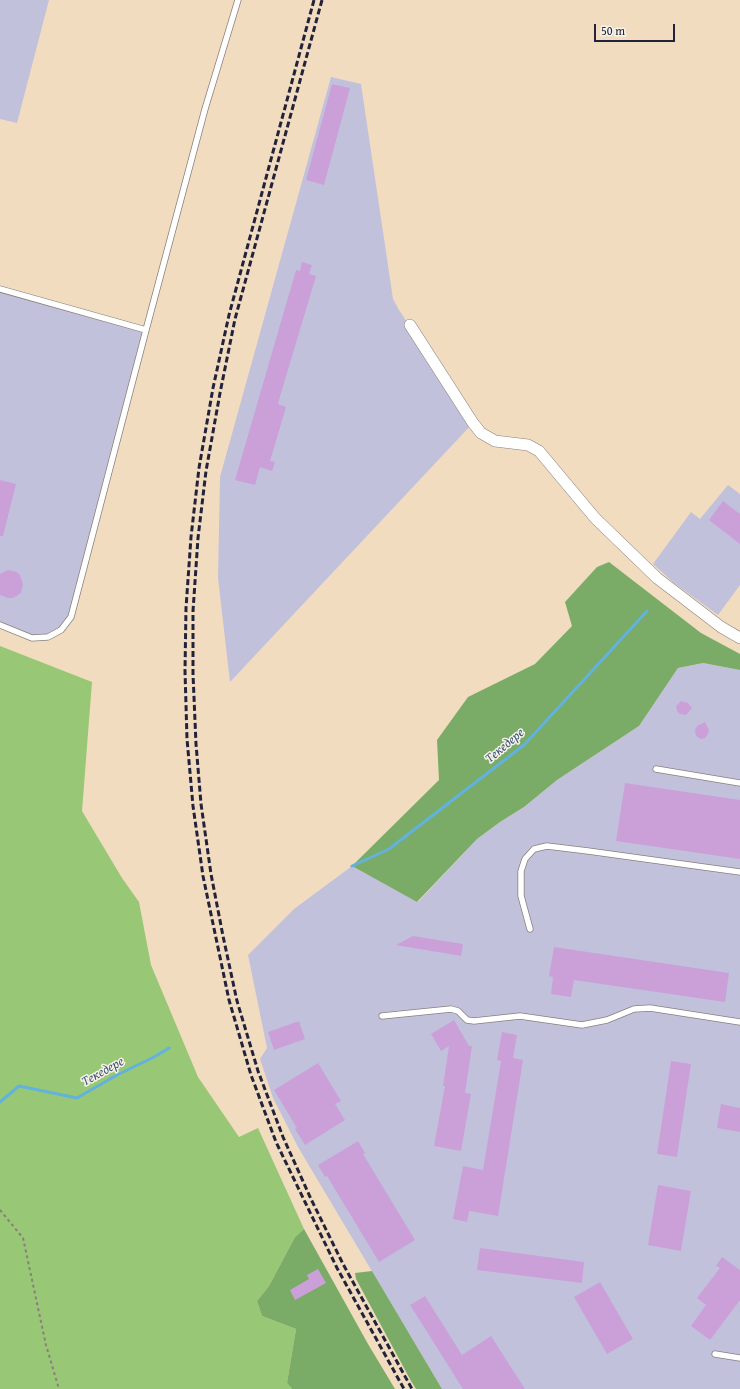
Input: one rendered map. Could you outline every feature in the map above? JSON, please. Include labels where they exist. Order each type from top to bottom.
[{"type":"street","points":[[410,325],[481,433],[495,441],[528,444],[539,451],[595,518],[657,578],[721,627],[740,638]]},
{"type":"lane","points":[[0,625],[32,638],[48,637],[61,630],[71,617],[146,330],[206,110],[238,0]]},
{"type":"lane","points":[[0,290],[146,330]]},
{"type":"lane","points":[[656,769],[740,783]]},
{"type":"lane","points":[[530,929],[521,896],[521,871],[525,859],[534,849],[547,846],[740,872]]},
{"type":"lane","points":[[382,1016],[451,1009],[458,1011],[467,1020],[474,1021],[520,1016],[582,1025],[607,1020],[634,1009],[650,1008],[740,1022]]},
{"type":"lane","points":[[715,1354],[740,1358]]},
{"type":"path","points":[[0,1210],[23,1238],[46,1345],[59,1389]]},
{"type":"shaded area","points":[[0,0],[49,0],[17,123],[0,119]]},
{"type":"shaded area","points":[[331,77],[361,84],[393,299],[473,423],[230,682],[218,578],[220,477]]},
{"type":"shaded area","points":[[0,289],[146,330],[71,617],[61,630],[48,637],[32,638],[0,625]]},
{"type":"shaded area","points":[[728,485],[740,494],[740,585],[718,615],[674,583],[653,564],[691,512],[700,519]]},
{"type":"shaded area","points":[[703,663],[740,670],[740,1389],[442,1389],[298,1147],[273,1098],[260,1059],[267,1048],[248,955],[294,909],[352,866],[418,902],[477,839],[524,807],[557,780],[639,726],[678,668]]},
{"type":"green space","points":[[609,562],[701,633],[740,654],[740,670],[703,663],[678,668],[639,726],[557,780],[524,807],[477,839],[417,902],[352,866],[439,780],[437,740],[468,697],[535,664],[572,626],[565,602],[597,567]]},
{"type":"green space","points":[[0,646],[92,682],[82,811],[122,878],[139,902],[151,965],[198,1077],[239,1137],[258,1128],[304,1229],[295,1237],[269,1286],[257,1301],[262,1316],[296,1329],[287,1383],[292,1389],[0,1389]]},
{"type":"green space","points":[[304,1229],[368,1344],[395,1389],[292,1389],[287,1383],[296,1329],[262,1316],[257,1301],[269,1286],[295,1237]]},
{"type":"green space","points":[[372,1271],[442,1389],[416,1389],[411,1381],[356,1279],[355,1273]]},
{"type":"building","points":[[332,84],[350,88],[324,185],[306,180]]},
{"type":"building","points":[[302,262],[312,265],[309,274],[316,276],[278,404],[286,407],[270,461],[275,462],[272,471],[260,467],[255,485],[235,480],[296,270],[300,271]]},
{"type":"building","points":[[0,480],[16,484],[3,536],[0,536]]},
{"type":"building","points":[[723,501],[740,514],[740,544],[709,520]]},
{"type":"building","points":[[8,570],[17,572],[20,575],[23,584],[21,593],[13,598],[0,595],[0,574]]},
{"type":"building","points":[[681,701],[688,703],[692,708],[686,715],[680,714],[677,711],[676,706]]},
{"type":"building","points":[[705,722],[709,730],[705,738],[701,739],[696,736],[695,730],[697,726]]},
{"type":"building","points":[[625,783],[740,800],[740,859],[616,841]]},
{"type":"building","points":[[413,936],[463,944],[461,956],[396,945]]},
{"type":"building","points":[[554,947],[729,973],[725,1002],[574,980],[571,997],[551,994],[553,977],[549,976]]},
{"type":"building","points":[[454,1020],[469,1046],[472,1046],[465,1093],[471,1094],[461,1151],[434,1146],[445,1086],[443,1086],[449,1046],[441,1051],[431,1034]]},
{"type":"building","points":[[299,1021],[305,1039],[274,1050],[268,1032]]},
{"type":"building","points":[[502,1032],[517,1035],[513,1058],[523,1060],[498,1216],[469,1211],[467,1222],[453,1219],[463,1166],[483,1170],[501,1061],[497,1060]]},
{"type":"building","points":[[671,1061],[691,1064],[677,1157],[657,1154]]},
{"type":"building","points":[[318,1063],[341,1101],[335,1104],[345,1120],[305,1145],[295,1129],[297,1128],[274,1090]]},
{"type":"building","points":[[721,1104],[740,1108],[740,1132],[717,1128]]},
{"type":"building","points":[[358,1141],[365,1153],[363,1154],[415,1240],[379,1262],[327,1176],[325,1177],[318,1165]]},
{"type":"building","points":[[658,1185],[691,1191],[681,1251],[648,1245]]},
{"type":"building","points":[[480,1248],[584,1262],[582,1283],[477,1270]]},
{"type":"building","points":[[722,1257],[740,1270],[740,1300],[710,1340],[691,1326],[706,1305],[697,1298],[720,1268],[716,1266]]},
{"type":"building","points":[[318,1269],[326,1283],[295,1300],[290,1290],[309,1279],[307,1275]]},
{"type":"building","points":[[600,1282],[633,1339],[607,1354],[574,1297]]},
{"type":"building","points":[[425,1296],[462,1355],[491,1336],[525,1389],[463,1389],[410,1305]]},
{"type":"waterway","name":"Текедере","points":[[352,866],[389,849],[524,745],[647,611]]},
{"type":"waterway","name":"Текедере","points":[[0,1102],[19,1086],[77,1098],[169,1048]]},
{"type":"railway","points":[[314,0],[229,315],[213,388],[199,468],[191,537],[186,608],[185,671],[187,739],[193,806],[203,876],[229,1000],[251,1075],[276,1142],[337,1268],[404,1389]]},
{"type":"railway","points":[[322,0],[235,319],[206,471],[198,538],[193,611],[193,674],[196,744],[201,804],[211,874],[237,1001],[258,1071],[283,1137],[311,1199],[343,1264],[412,1389]]}]
